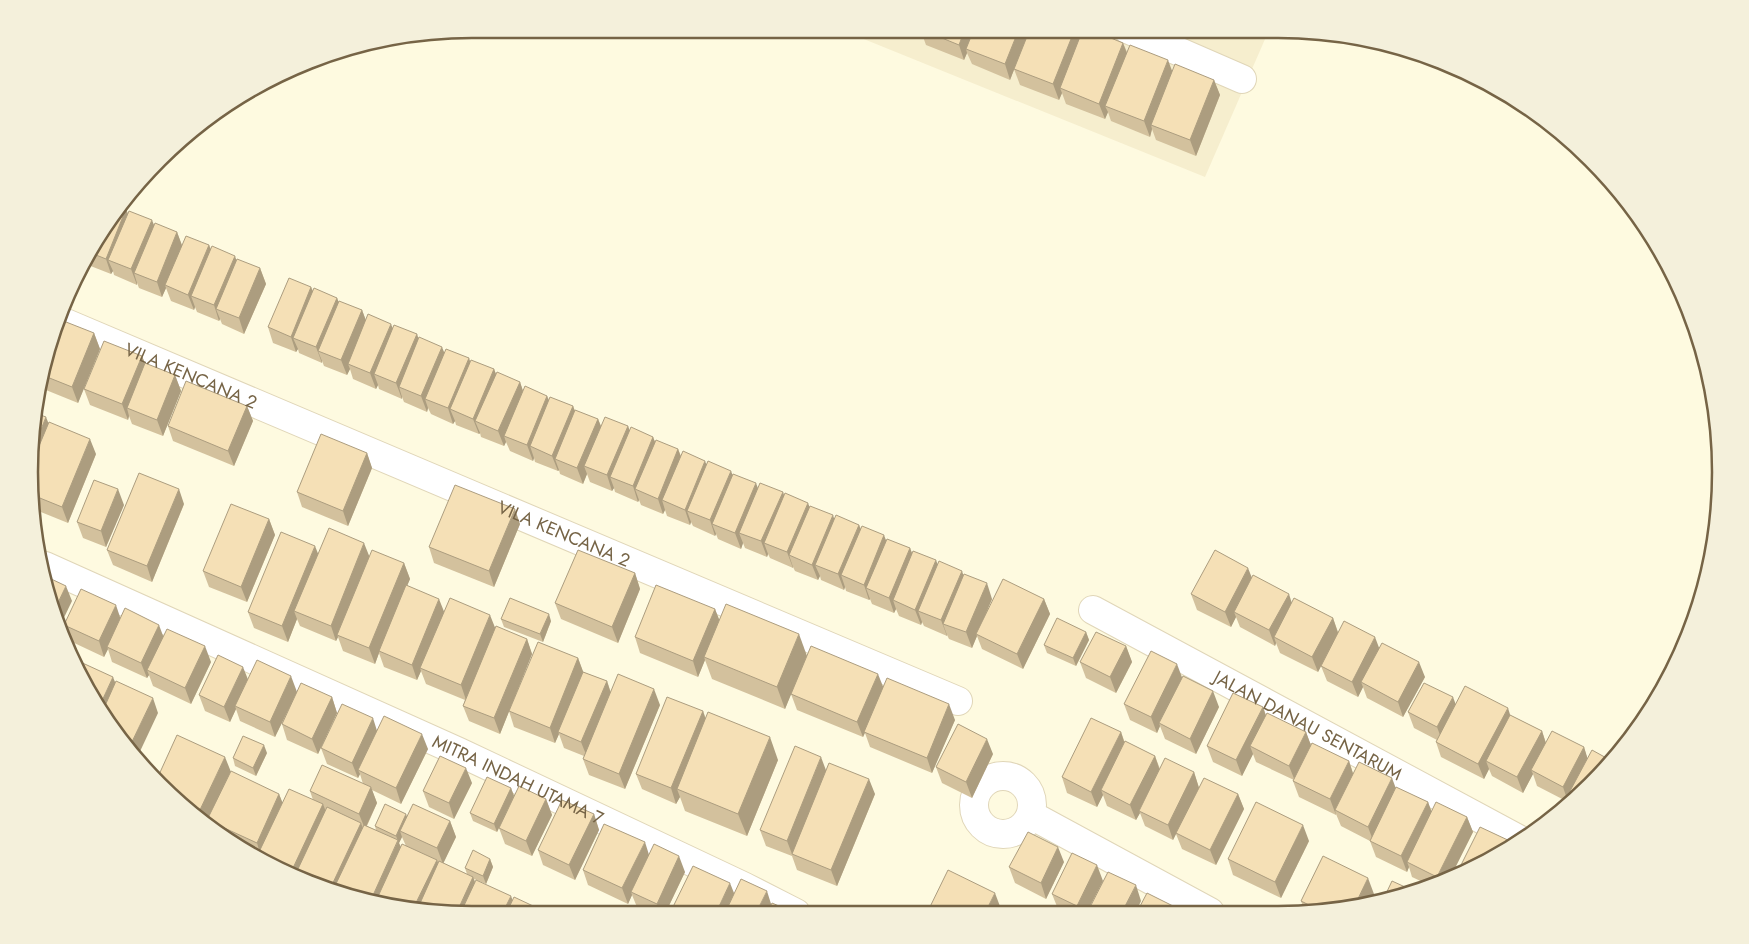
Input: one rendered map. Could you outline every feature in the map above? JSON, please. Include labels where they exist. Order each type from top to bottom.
[{"type":"street","points":[[1146,38],[1242,78]]},
{"type":"street","name":"VILA KENCANA 2","points":[[64,323],[958,701]]},
{"type":"street","name":"MITRA INDAH UTAMA 7","points":[[48,567],[459,752],[782,906]]},
{"type":"street","name":"JALAN DANAU SENTARUM","points":[[1093,610],[1513,836]]},
{"type":"street","points":[[1031,815],[1199,906]]},
{"type":"shaded area","points":[[861,38],[1266,38],[1205,177]]},
{"type":"building","points":[[942,38],[962,38],[959,45]]},
{"type":"building","points":[[970,38],[1015,38],[1005,64],[966,49]]},
{"type":"building","points":[[1026,38],[1071,38],[1053,84],[1014,69]]},
{"type":"building","points":[[1079,38],[1111,38],[1123,43],[1099,104],[1060,88]]},
{"type":"building","points":[[1130,45],[1168,60],[1144,121],[1105,106]]},
{"type":"building","points":[[1175,64],[1214,80],[1190,140],[1151,125]]},
{"type":"building","points":[[126,209],[126,209],[106,259],[96,255]]},
{"type":"building","points":[[129,211],[152,220],[131,269],[108,260]]},
{"type":"building","points":[[155,223],[177,232],[157,282],[134,273]]},
{"type":"building","points":[[186,236],[209,245],[188,295],[165,285]]},
{"type":"building","points":[[212,246],[235,256],[214,305],[191,296]]},
{"type":"building","points":[[237,259],[260,268],[239,318],[216,309]]},
{"type":"building","points":[[289,278],[311,287],[291,337],[268,327]]},
{"type":"building","points":[[314,288],[337,298],[316,347],[293,338]]},
{"type":"building","points":[[339,301],[362,310],[341,360],[318,351]]},
{"type":"building","points":[[368,314],[391,324],[370,373],[348,364]]},
{"type":"building","points":[[65,322],[94,333],[72,387],[48,377]]},
{"type":"building","points":[[394,325],[417,334],[396,383],[374,374]]},
{"type":"building","points":[[419,337],[442,347],[421,396],[399,387]]},
{"type":"building","points":[[104,341],[142,356],[122,404],[84,389]]},
{"type":"building","points":[[446,349],[469,358],[448,408],[425,399]]},
{"type":"building","points":[[471,360],[494,369],[473,419],[450,409]]},
{"type":"building","points":[[145,363],[175,375],[157,420],[127,408]]},
{"type":"building","points":[[497,372],[520,382],[498,431],[475,421]]},
{"type":"building","points":[[186,381],[247,406],[228,451],[168,426]]},
{"type":"building","points":[[525,386],[547,396],[527,445],[504,436]]},
{"type":"building","points":[[550,397],[573,406],[552,456],[530,446]]},
{"type":"building","points":[[575,410],[598,419],[577,468],[555,459]]},
{"type":"building","points":[[41,415],[46,417],[39,435]]},
{"type":"building","points":[[605,417],[628,426],[607,475],[584,466]]},
{"type":"building","points":[[49,422],[90,439],[62,507],[38,497],[38,448]]},
{"type":"building","points":[[631,427],[653,437],[633,486],[610,477]]},
{"type":"building","points":[[321,434],[367,453],[343,511],[297,492]]},
{"type":"building","points":[[656,440],[678,449],[658,499],[635,489]]},
{"type":"building","points":[[683,451],[705,461],[685,510],[662,500]]},
{"type":"building","points":[[708,461],[731,471],[710,520],[687,511]]},
{"type":"building","points":[[139,473],[179,489],[147,566],[107,550]]},
{"type":"building","points":[[733,474],[756,483],[735,533],[712,524]]},
{"type":"building","points":[[94,480],[118,489],[101,531],[77,522]]},
{"type":"building","points":[[760,483],[783,492],[761,541],[739,533]]},
{"type":"building","points":[[455,485],[515,509],[489,571],[429,547]]},
{"type":"building","points":[[785,493],[808,503],[787,552],[764,543]]},
{"type":"building","points":[[231,504],[269,519],[241,587],[203,571]]},
{"type":"building","points":[[810,506],[833,515],[812,565],[789,555]]},
{"type":"building","points":[[836,515],[859,525],[838,574],[815,565]]},
{"type":"building","points":[[862,526],[884,535],[864,585],[841,575]]},
{"type":"building","points":[[329,528],[364,543],[331,626],[294,611]]},
{"type":"building","points":[[281,532],[315,546],[282,626],[248,612]]},
{"type":"building","points":[[887,539],[910,548],[889,598],[866,588]]},
{"type":"building","points":[[372,550],[404,563],[369,648],[337,635]]},
{"type":"building","points":[[578,550],[635,573],[612,627],[555,603]]},
{"type":"building","points":[[1215,550],[1248,568],[1225,612],[1191,594]]},
{"type":"building","points":[[913,551],[936,560],[915,610],[893,600]]},
{"type":"building","points":[[939,561],[962,571],[941,620],[918,611]]},
{"type":"building","points":[[964,574],[987,583],[966,632],[943,624]]},
{"type":"building","points":[[1253,575],[1289,594],[1269,630],[1234,612]]},
{"type":"building","points":[[51,579],[66,586],[58,603]]},
{"type":"building","points":[[1003,579],[1044,599],[1017,654],[976,634]]},
{"type":"building","points":[[406,585],[439,599],[412,665],[379,651]]},
{"type":"building","points":[[656,585],[715,609],[693,661],[635,637]]},
{"type":"building","points":[[81,589],[116,605],[99,641],[66,626],[65,623]]},
{"type":"building","points":[[450,598],[490,615],[461,685],[420,668]]},
{"type":"building","points":[[510,598],[549,614],[540,634],[501,619]]},
{"type":"building","points":[[1294,598],[1333,618],[1312,657],[1274,637]]},
{"type":"building","points":[[726,604],[799,634],[777,687],[704,657]]},
{"type":"building","points":[[125,608],[159,625],[141,663],[107,647]]},
{"type":"building","points":[[1057,618],[1086,632],[1073,658],[1044,645]]},
{"type":"building","points":[[1344,621],[1375,637],[1352,682],[1321,666]]},
{"type":"building","points":[[496,626],[527,639],[494,718],[463,706]]},
{"type":"building","points":[[167,629],[205,646],[185,688],[147,670]]},
{"type":"building","points":[[1096,632],[1126,646],[1110,677],[1080,662]]},
{"type":"building","points":[[538,642],[578,658],[550,728],[509,711]]},
{"type":"building","points":[[1382,643],[1419,662],[1398,702],[1361,682]]},
{"type":"building","points":[[811,646],[878,674],[857,722],[791,694]]},
{"type":"building","points":[[1151,651],[1177,664],[1151,717],[1124,704]]},
{"type":"building","points":[[218,655],[243,667],[224,707],[199,695]]},
{"type":"building","points":[[257,660],[291,676],[270,722],[235,706]]},
{"type":"building","points":[[81,662],[113,677],[103,700]]},
{"type":"building","points":[[583,672],[607,681],[581,742],[558,732]]},
{"type":"building","points":[[618,674],[654,689],[619,774],[583,759]]},
{"type":"building","points":[[1183,676],[1213,691],[1190,739],[1159,723]]},
{"type":"building","points":[[887,678],[949,704],[927,758],[864,732]]},
{"type":"building","points":[[116,681],[153,698],[132,742],[106,704]]},
{"type":"building","points":[[301,683],[332,697],[312,739],[282,724]]},
{"type":"building","points":[[1424,683],[1453,697],[1437,727],[1408,712]]},
{"type":"building","points":[[1465,686],[1508,708],[1478,764],[1436,742]]},
{"type":"building","points":[[1233,693],[1263,707],[1236,760],[1207,746]]},
{"type":"building","points":[[667,697],[703,711],[671,788],[636,774]]},
{"type":"building","points":[[342,704],[373,718],[352,763],[321,748]]},
{"type":"building","points":[[708,712],[770,737],[738,814],[677,789]]},
{"type":"building","points":[[1267,713],[1306,732],[1289,766],[1250,746]]},
{"type":"building","points":[[1510,715],[1542,731],[1517,777],[1486,761]]},
{"type":"building","points":[[384,716],[422,734],[396,788],[358,770]]},
{"type":"building","points":[[1091,718],[1121,732],[1091,792],[1062,777]]},
{"type":"building","points":[[958,724],[987,739],[966,782],[936,767]]},
{"type":"building","points":[[1552,731],[1584,747],[1563,787],[1531,770]]},
{"type":"building","points":[[177,735],[225,757],[200,811],[160,773]]},
{"type":"building","points":[[243,736],[264,745],[253,768],[233,758]]},
{"type":"building","points":[[1125,741],[1155,756],[1130,805],[1101,790]]},
{"type":"building","points":[[1312,743],[1349,761],[1330,799],[1293,781]]},
{"type":"building","points":[[795,746],[821,757],[787,841],[760,830]]},
{"type":"building","points":[[1592,750],[1605,757],[1584,779],[1570,791]]},
{"type":"building","points":[[440,756],[466,768],[449,803],[423,791]]},
{"type":"building","points":[[1165,758],[1194,772],[1168,825],[1139,811]]},
{"type":"building","points":[[1359,762],[1392,778],[1368,827],[1335,810]]},
{"type":"building","points":[[829,763],[869,779],[831,870],[792,854]]},
{"type":"building","points":[[322,765],[371,787],[359,814],[310,791]]},
{"type":"building","points":[[231,771],[279,794],[257,843],[222,827],[208,818]]},
{"type":"building","points":[[487,777],[511,788],[494,824],[470,813]]},
{"type":"building","points":[[1204,778],[1238,794],[1210,850],[1176,833]]},
{"type":"building","points":[[519,786],[546,799],[526,841],[499,828]]},
{"type":"building","points":[[1396,787],[1428,802],[1401,856],[1370,841]]},
{"type":"building","points":[[289,789],[323,804],[293,868],[260,851]]},
{"type":"building","points":[[562,800],[594,814],[569,865],[538,850]]},
{"type":"building","points":[[1256,802],[1303,825],[1275,882],[1228,859]]},
{"type":"building","points":[[1436,802],[1467,817],[1438,875],[1435,876],[1407,862]]},
{"type":"building","points":[[385,804],[406,814],[396,836],[375,826]]},
{"type":"building","points":[[413,804],[450,821],[437,848],[400,831]]},
{"type":"building","points":[[327,807],[361,823],[333,883],[298,869]]},
{"type":"building","points":[[604,824],[645,842],[622,888],[583,870]]},
{"type":"building","points":[[364,825],[398,840],[373,895],[336,884]]},
{"type":"building","points":[[1480,827],[1507,840],[1469,862],[1461,865]]},
{"type":"building","points":[[1028,832],[1058,847],[1041,883],[1009,867]]},
{"type":"building","points":[[402,844],[437,860],[416,903],[378,896]]},
{"type":"building","points":[[654,844],[679,856],[657,904],[631,892]]},
{"type":"building","points":[[473,850],[490,859],[483,876],[465,868]]},
{"type":"building","points":[[1072,853],[1097,865],[1077,906],[1052,894]]},
{"type":"building","points":[[1323,856],[1368,878],[1358,899],[1310,905],[1301,901]]},
{"type":"building","points":[[439,861],[473,877],[460,906],[420,904]]},
{"type":"building","points":[[693,866],[730,883],[719,906],[673,906]]},
{"type":"building","points":[[948,870],[995,893],[988,906],[930,906]]},
{"type":"building","points":[[1108,872],[1136,885],[1125,906],[1091,906]]},
{"type":"building","points":[[741,879],[767,891],[760,906],[728,906]]},
{"type":"building","points":[[476,880],[511,896],[506,906],[464,906]]},
{"type":"building","points":[[1392,881],[1405,887],[1389,892],[1387,893]]},
{"type":"building","points":[[1147,893],[1173,906],[1140,906]]},
{"type":"building","points":[[514,897],[533,906],[510,906]]}]
